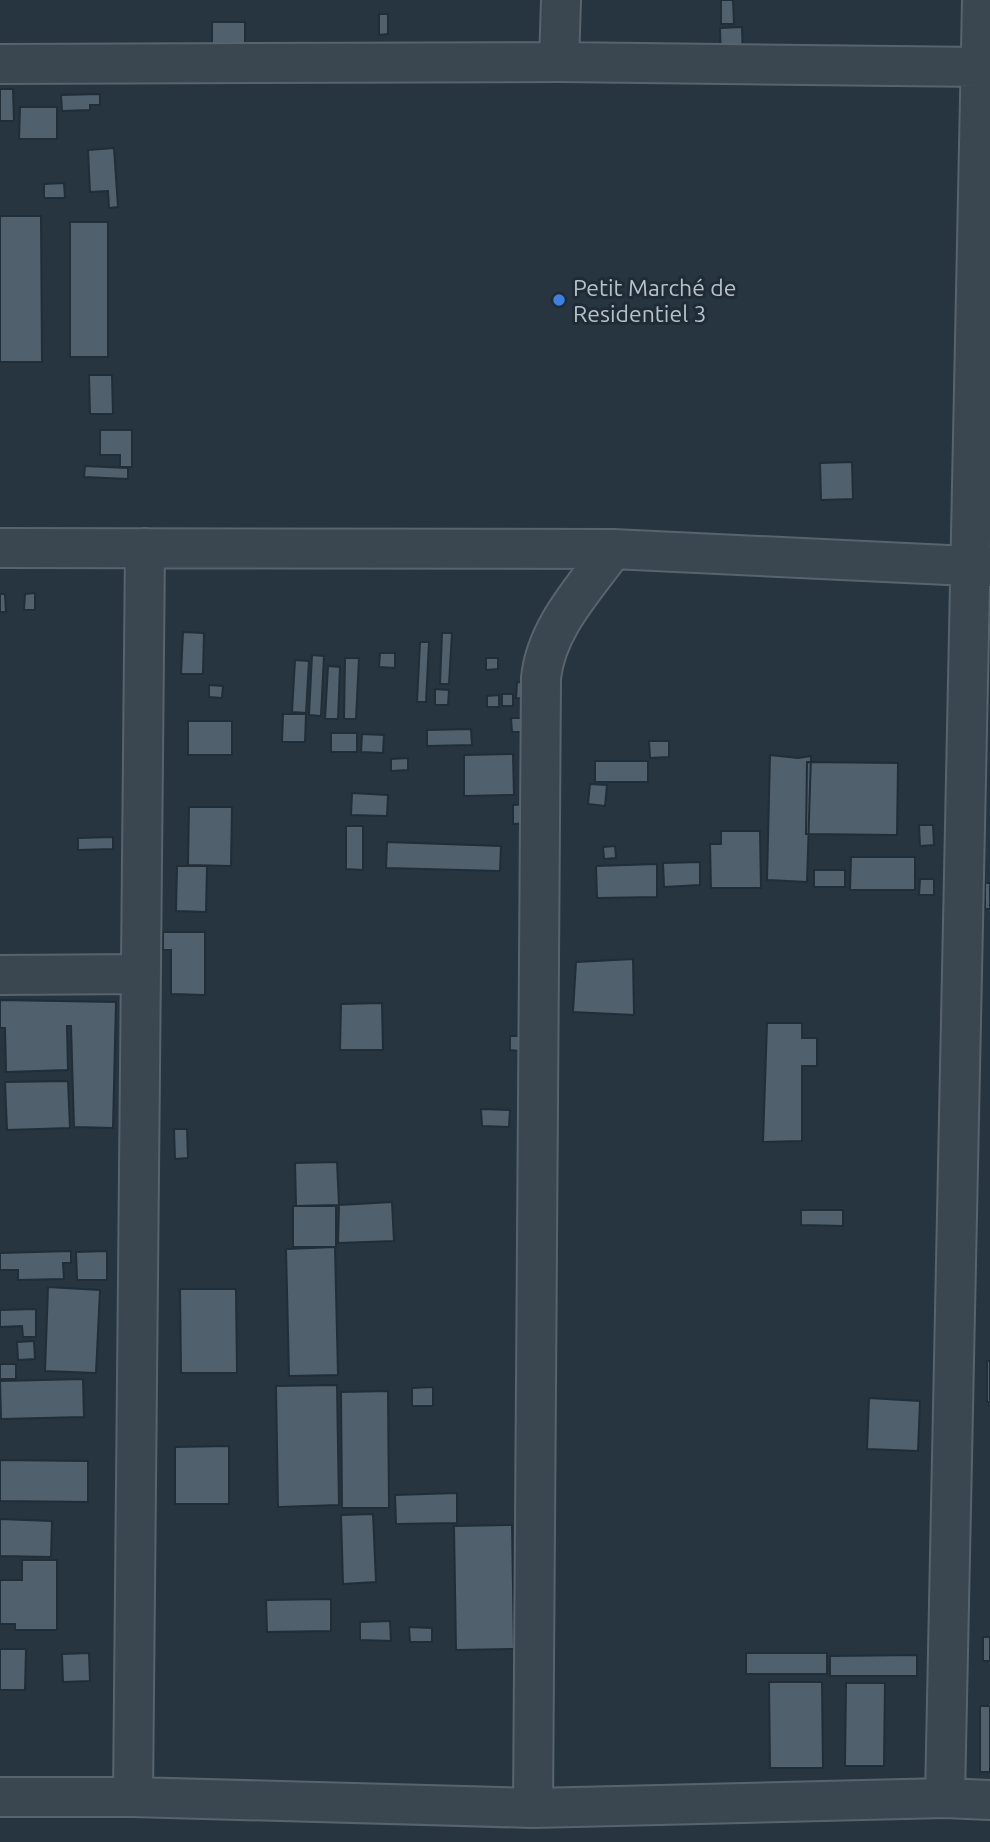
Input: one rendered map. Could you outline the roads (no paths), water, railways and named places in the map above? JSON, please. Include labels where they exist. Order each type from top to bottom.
[{"type":"street","points":[[559,62],[561,0]]},
{"type":"street","points":[[945,1798],[980,567],[982,0]]},
{"type":"street","points":[[0,64],[559,62],[982,67]]},
{"type":"street","points":[[0,548],[612,549],[980,567]]},
{"type":"street","points":[[133,1797],[145,548]]},
{"type":"street","points":[[533,1808],[541,678],[543,658],[552,634],[612,549]]},
{"type":"street","points":[[0,975],[141,975]]},
{"type":"street","points":[[0,1797],[133,1797],[533,1808],[945,1798],[990,1800]]},
{"type":"place","name":"Petit Marché de Residentiel 3","points":[[559,300]]}]
